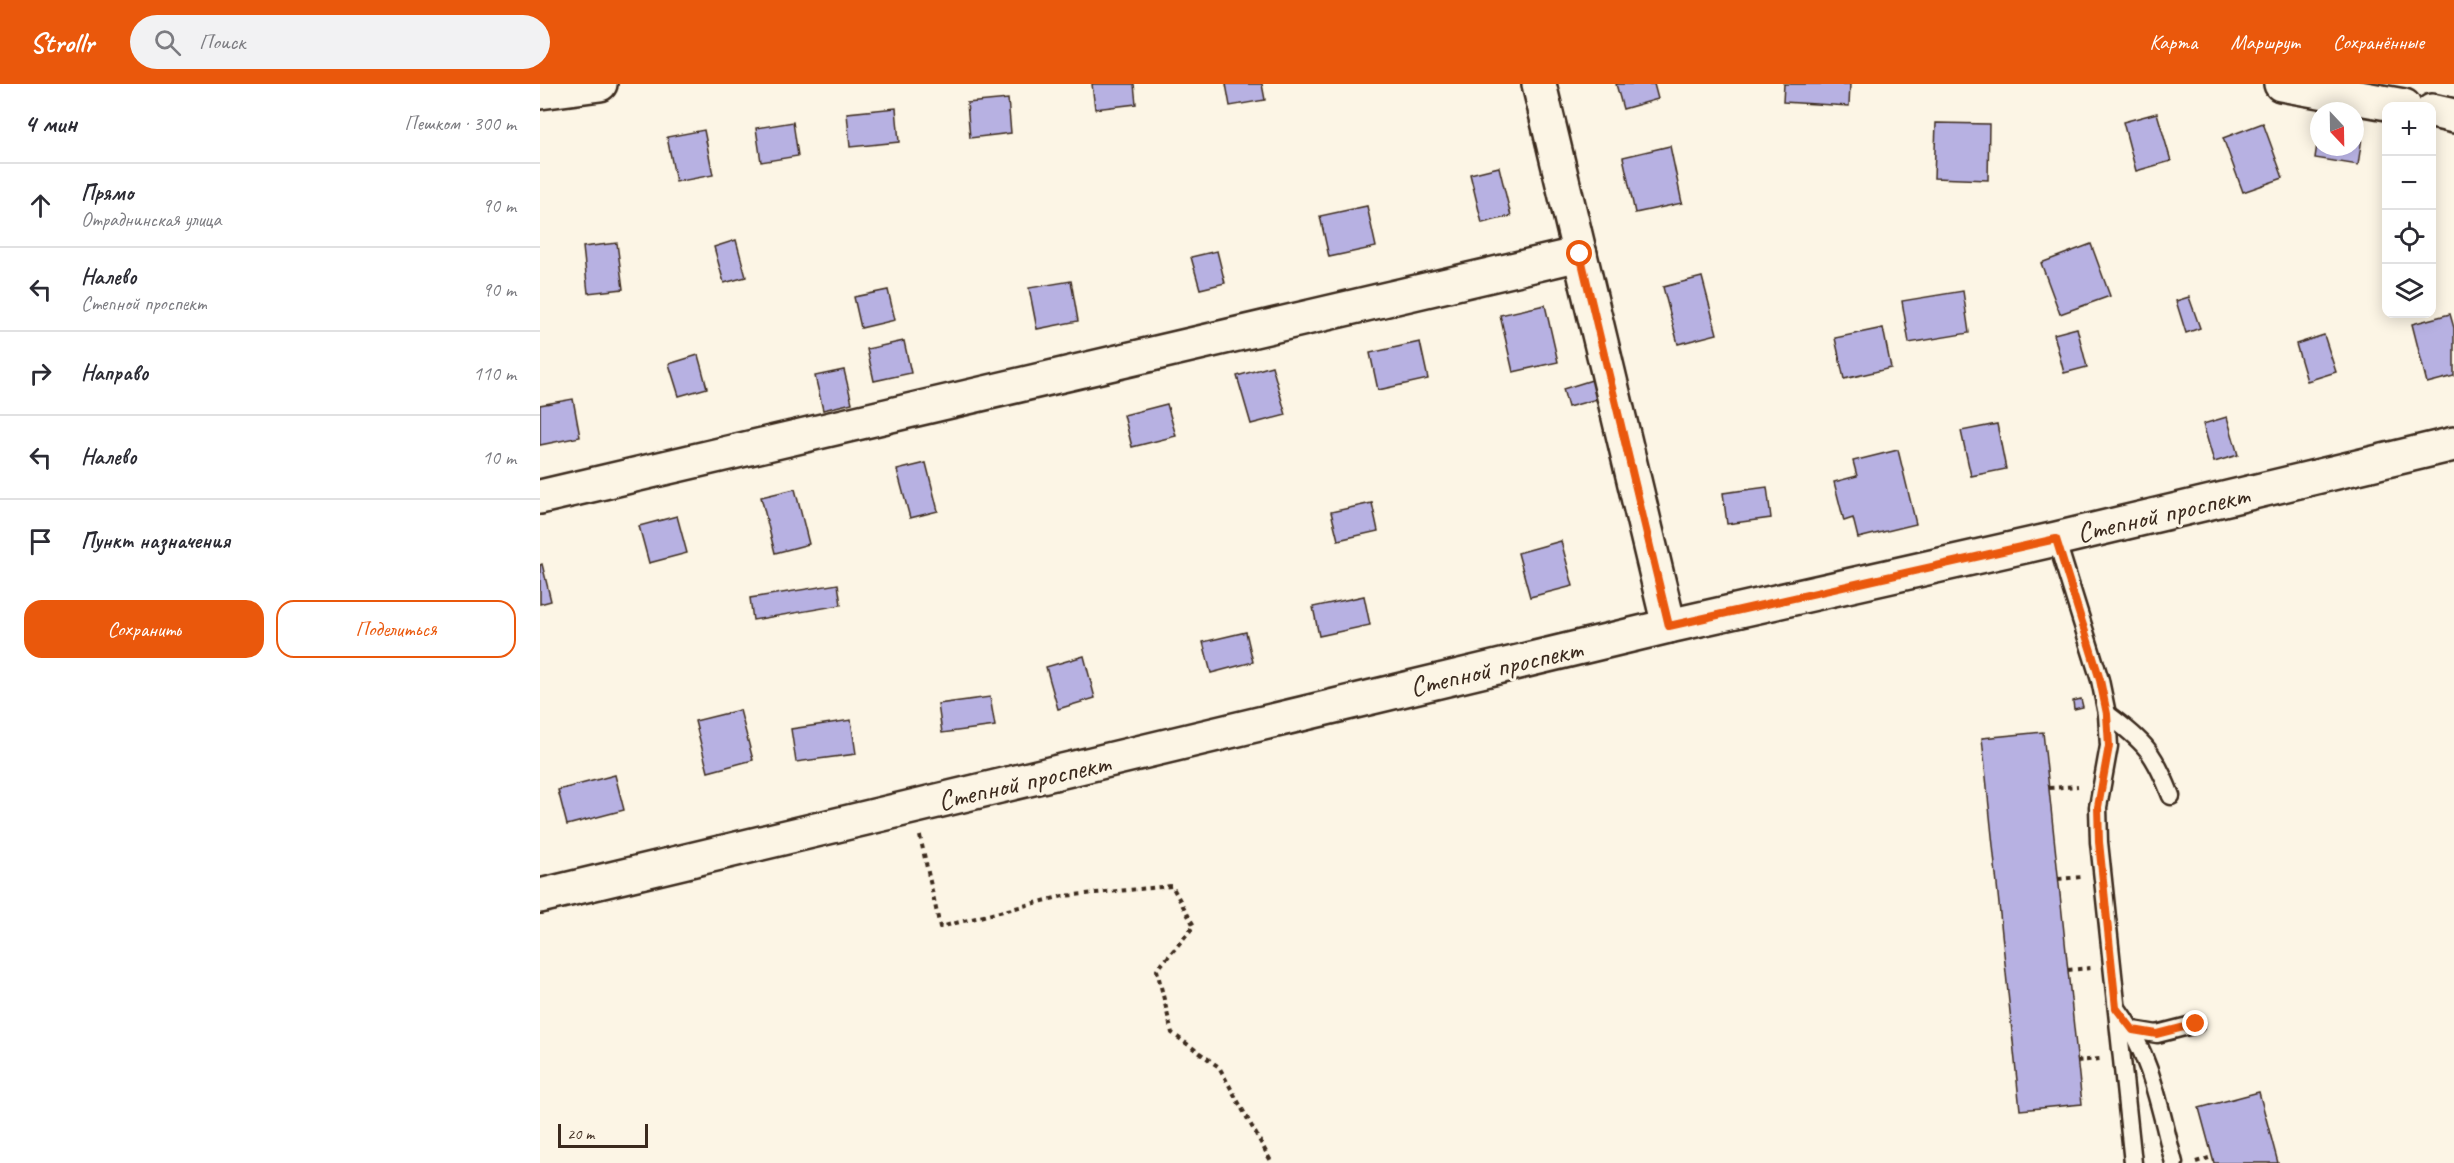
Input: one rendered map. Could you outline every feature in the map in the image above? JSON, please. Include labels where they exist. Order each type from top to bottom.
[{"type":"street","points":[[540,92],[600,84]]},
{"type":"street","points":[[1539,84],[1669,626]]},
{"type":"street","points":[[2281,84],[2382,102]]},
{"type":"street","points":[[2436,112],[2454,116]]},
{"type":"street","points":[[540,497],[1580,254]]},
{"type":"street","name":"Степной проспект","points":[[540,896],[1669,626],[2056,539],[2454,444]]},
{"type":"lane","points":[[2056,539],[2100,680],[2107,714],[2109,746],[2098,807],[2099,842],[2133,1163]]},
{"type":"lane","points":[[2107,714],[2139,737],[2158,761],[2170,796]]},
{"type":"lane","points":[[2116,1008],[2133,1030],[2146,1059],[2174,1163]]},
{"type":"lane","points":[[2133,1030],[2157,1034],[2196,1024]]},
{"type":"path","points":[[914,807],[940,927],[1063,896],[1172,886],[1194,926],[1157,970],[1172,1033],[1219,1067],[1272,1163]]},
{"type":"path","points":[[2191,1163],[2212,1157]]},
{"type":"building","points":[[1092,84],[1134,84],[1136,104],[1095,109]]},
{"type":"building","points":[[1226,84],[1262,84],[1265,100],[1230,106]]},
{"type":"building","points":[[1616,84],[1654,84],[1658,99],[1623,109]]},
{"type":"building","points":[[1784,84],[1850,84],[1849,106],[1783,102]]},
{"type":"building","points":[[1008,99],[1011,133],[970,138],[967,103]]},
{"type":"building","points":[[896,108],[899,142],[850,147],[847,113]]},
{"type":"building","points":[[2157,113],[2171,161],[2136,171],[2123,122]]},
{"type":"building","points":[[793,122],[798,156],[761,162],[756,128]]},
{"type":"building","points":[[1936,123],[1989,124],[1988,180],[1934,178]]},
{"type":"building","points":[[2263,123],[2283,178],[2243,192],[2223,138]]},
{"type":"building","points":[[704,130],[713,175],[676,182],[667,137]]},
{"type":"building","points":[[1670,146],[1682,203],[1635,213],[1623,157]]},
{"type":"building","points":[[2315,156],[2359,156],[2358,165],[2315,158]]},
{"type":"building","points":[[1499,167],[1511,216],[1482,223],[1470,174]]},
{"type":"building","points":[[1367,206],[1376,247],[1329,257],[1320,216]]},
{"type":"building","points":[[736,240],[746,277],[724,283],[714,247]]},
{"type":"building","points":[[617,243],[623,289],[588,293],[583,247]]},
{"type":"building","points":[[2091,244],[2110,296],[2060,314],[2041,263]]},
{"type":"building","points":[[1217,251],[1225,283],[1200,289],[1191,257]]},
{"type":"building","points":[[1702,277],[1717,334],[1678,344],[1663,287]]},
{"type":"building","points":[[1071,281],[1078,321],[1037,329],[1029,288]]},
{"type":"building","points":[[888,290],[895,320],[861,328],[854,297]]},
{"type":"building","points":[[1963,291],[1969,333],[1909,343],[1902,301]]},
{"type":"building","points":[[2189,297],[2200,328],[2186,333],[2176,301]]},
{"type":"building","points":[[1545,305],[1558,362],[1513,372],[1500,315]]},
{"type":"building","points":[[2450,314],[2454,328],[2454,376],[2427,383],[2412,324]]},
{"type":"building","points":[[1883,328],[1891,368],[1844,379],[1835,338]]},
{"type":"building","points":[[2077,328],[2087,367],[2064,373],[2054,334]]},
{"type":"building","points":[[2324,335],[2336,372],[2307,381],[2296,344]]},
{"type":"building","points":[[904,341],[911,373],[874,381],[867,349]]},
{"type":"building","points":[[1420,342],[1428,379],[1378,390],[1370,353]]},
{"type":"building","points":[[698,355],[707,388],[679,396],[669,364]]},
{"type":"building","points":[[1272,366],[1286,415],[1251,424],[1237,376]]},
{"type":"building","points":[[844,370],[852,403],[823,410],[815,376]]},
{"type":"building","points":[[1592,380],[1597,399],[1568,407],[1563,389]]},
{"type":"building","points":[[573,399],[580,437],[540,445],[540,405]]},
{"type":"building","points":[[1167,404],[1176,436],[1132,447],[1124,415]]},
{"type":"building","points":[[2227,417],[2238,455],[2214,462],[2203,424]]},
{"type":"building","points":[[1997,424],[2006,469],[1971,476],[1961,431]]},
{"type":"building","points":[[1898,450],[1916,524],[1858,538],[1853,518],[1844,521],[1834,482],[1857,476],[1853,461]]},
{"type":"building","points":[[926,463],[938,511],[910,518],[897,470]]},
{"type":"building","points":[[1767,487],[1771,518],[1727,524],[1723,493]]},
{"type":"building","points":[[795,489],[809,544],[775,553],[761,497]]},
{"type":"building","points":[[1372,503],[1378,531],[1338,540],[1331,512]]},
{"type":"building","points":[[677,516],[687,553],[649,563],[639,526]]},
{"type":"building","points":[[1561,541],[1573,586],[1530,597],[1518,553]]},
{"type":"building","points":[[542,564],[551,601],[540,604],[540,565]]},
{"type":"building","points":[[838,584],[841,605],[753,620],[750,598]]},
{"type":"building","points":[[1364,596],[1370,625],[1319,636],[1313,607]]},
{"type":"building","points":[[1246,632],[1253,662],[1211,673],[1203,642]]},
{"type":"building","points":[[1084,656],[1095,698],[1058,709],[1046,667]]},
{"type":"building","points":[[990,697],[995,726],[942,733],[938,704]]},
{"type":"building","points":[[2081,699],[2083,707],[2074,709],[2073,701]]},
{"type":"building","points":[[740,710],[753,760],[708,772],[695,721]]},
{"type":"building","points":[[851,720],[856,754],[796,762],[791,729]]},
{"type":"building","points":[[2043,732],[2082,1104],[2020,1110],[1982,738]]},
{"type":"building","points":[[615,775],[624,810],[567,825],[558,790]]},
{"type":"building","points":[[2259,1092],[2278,1163],[2214,1163],[2199,1108]]},
{"type":"route","points":[[1580,254],[1669,626],[2056,539],[2100,680],[2107,714],[2109,746],[2098,807],[2099,842],[2116,1008],[2133,1030],[2157,1034],[2196,1024]]}]
